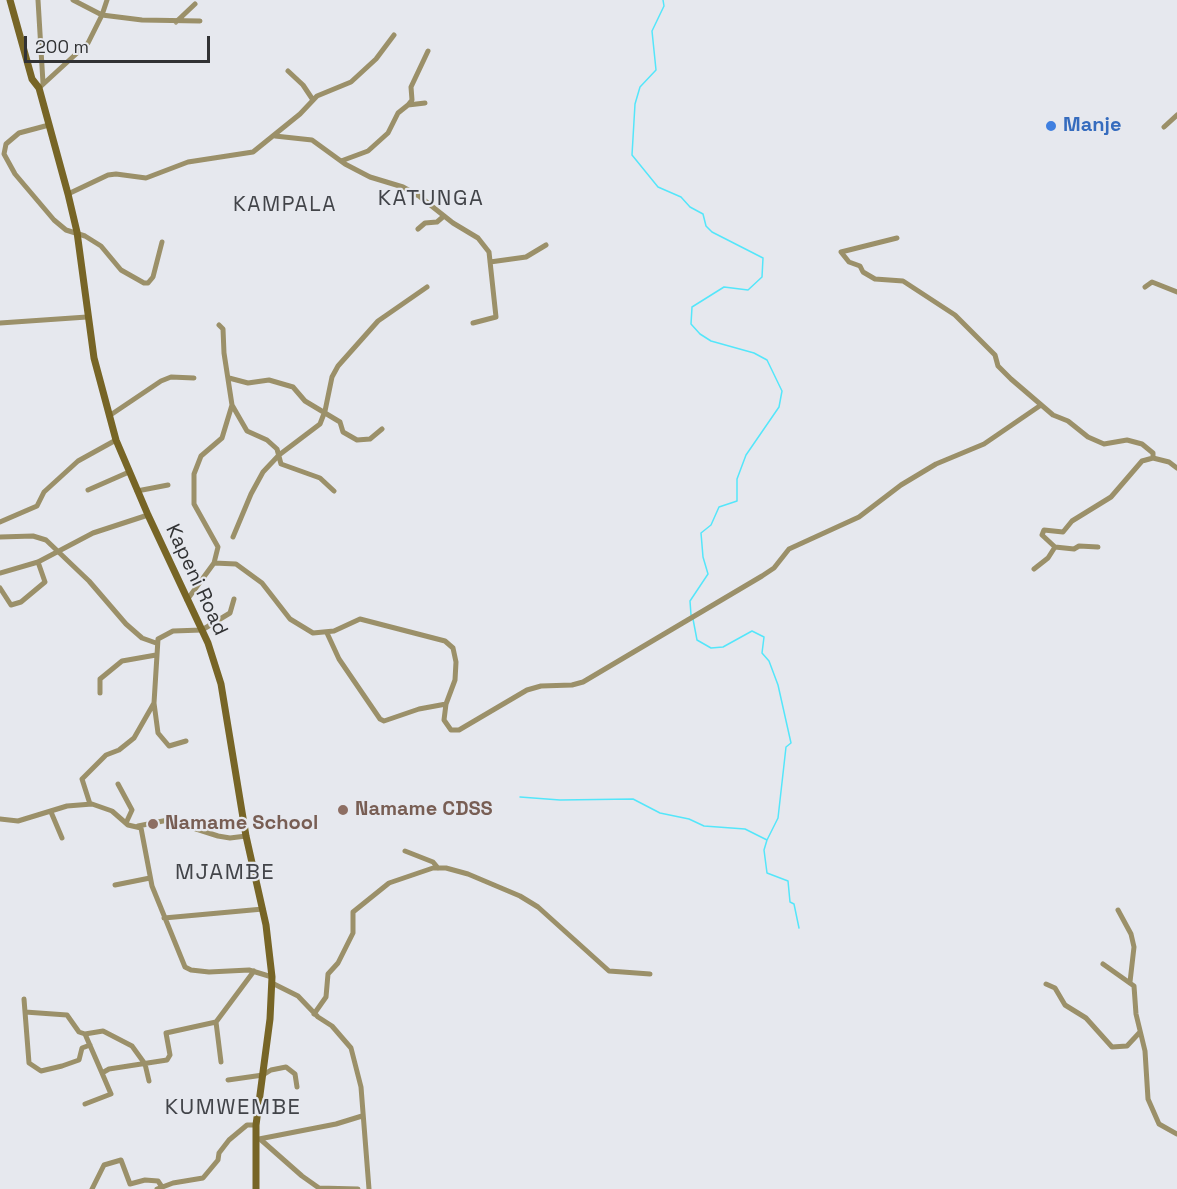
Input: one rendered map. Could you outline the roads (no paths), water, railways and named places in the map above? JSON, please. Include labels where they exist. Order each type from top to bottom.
[{"type":"main road","name":"Kapeni Road","points":[[10,0],[32,79],[41,86],[68,194],[77,232],[87,317],[100,388],[116,440],[137,491],[202,630],[221,684],[246,836],[263,909],[272,980],[256,1125],[259,1139],[256,1189]]},
{"type":"street","points":[[38,0],[41,86]]},
{"type":"street","points":[[73,0],[102,15],[176,22],[200,21]]},
{"type":"street","points":[[41,86],[87,42],[102,15],[107,0]]},
{"type":"street","points":[[176,22],[195,4]]},
{"type":"street","points":[[68,194],[108,175],[146,178],[188,162],[246,155],[275,136],[321,93],[351,82],[376,59],[394,35]]},
{"type":"street","points":[[341,161],[368,152],[388,133],[398,113],[412,100],[411,87],[428,51]]},
{"type":"street","points":[[288,71],[303,85],[313,100]]},
{"type":"street","points":[[408,105],[425,104]]},
{"type":"street","points":[[1164,127],[1177,115]]},
{"type":"street","points":[[49,125],[19,133],[6,144],[4,154],[15,174],[46,212],[60,226],[77,232],[101,246],[121,270],[144,283],[148,283],[153,277],[162,242]]},
{"type":"street","points":[[275,136],[312,140],[341,161],[374,179],[409,190],[483,242],[490,262],[496,317],[473,323]]},
{"type":"street","points":[[418,229],[425,223],[437,222],[444,216]]},
{"type":"street","points":[[897,238],[841,252],[849,262],[860,266],[863,272],[875,279],[903,281],[955,315],[995,355],[998,366],[1011,379],[1041,405],[1088,437],[1104,444],[1127,440],[1142,444],[1153,453],[1154,458]]},
{"type":"street","points":[[490,262],[526,257],[546,245]]},
{"type":"street","points":[[1145,287],[1152,282],[1177,292]]},
{"type":"street","points":[[233,537],[256,482],[279,455],[308,436],[320,424],[332,377],[338,366],[378,321],[427,287]]},
{"type":"street","points":[[0,323],[87,317]]},
{"type":"street","points":[[187,600],[214,563],[218,547],[194,504],[194,474],[201,456],[222,438],[232,405],[223,330],[219,325]]},
{"type":"street","points":[[109,416],[161,381],[171,377],[194,378]]},
{"type":"street","points":[[229,378],[249,382],[269,380],[293,387],[305,401],[340,422],[343,432],[357,440],[370,439],[382,429]]},
{"type":"street","points":[[232,405],[247,431],[267,440],[279,455],[281,464],[320,478],[334,491]]},
{"type":"street","points":[[214,563],[241,565],[274,595],[290,619],[313,633],[327,633],[360,619],[448,642],[454,651],[456,670],[446,704],[445,724],[451,730],[459,730],[527,690],[541,686],[581,683],[774,568],[789,549],[859,517],[901,484],[936,464],[984,444],[1041,405]]},
{"type":"street","points":[[0,522],[37,506],[44,492],[78,461],[116,440]]},
{"type":"street","points":[[1098,547],[1079,546],[1074,549],[1055,547],[1042,535],[1044,530],[1063,532],[1072,521],[1111,497],[1142,461],[1154,458],[1169,462],[1177,468]]},
{"type":"street","points":[[88,490],[129,472]]},
{"type":"street","points":[[137,491],[168,485]]},
{"type":"street","points":[[0,573],[38,562],[107,527],[148,515]]},
{"type":"street","points":[[0,537],[37,536],[50,543],[98,590],[126,624],[141,638],[156,643]]},
{"type":"street","points":[[1034,569],[1048,558],[1055,547]]},
{"type":"street","points":[[0,588],[11,605],[21,602],[45,582],[38,562]]},
{"type":"street","points":[[186,741],[169,746],[158,733],[154,703],[156,643],[163,634],[173,631],[202,630],[230,613],[234,599]]},
{"type":"street","points":[[327,633],[339,658],[380,719],[384,721],[419,708],[446,704]]},
{"type":"street","points":[[100,693],[100,680],[122,661],[156,655]]},
{"type":"street","points":[[90,804],[82,779],[106,756],[119,750],[134,738],[154,703]]},
{"type":"street","points":[[118,784],[132,810],[126,823]]},
{"type":"street","points":[[0,819],[18,821],[67,806],[90,804],[112,811],[126,823],[143,830],[150,878],[164,918],[188,969],[254,971],[298,996],[314,1014],[332,1026],[351,1048],[361,1087],[369,1189]]},
{"type":"street","points":[[51,812],[62,838]]},
{"type":"street","points":[[136,826],[168,820],[218,836],[230,838],[246,836]]},
{"type":"street","points":[[405,851],[433,862],[438,868]]},
{"type":"street","points":[[314,1014],[326,997],[328,974],[338,963],[353,933],[353,912],[389,883],[438,868],[468,874],[520,896],[538,907],[609,971],[650,974]]},
{"type":"street","points":[[115,885],[150,878]]},
{"type":"street","points":[[164,918],[263,909]]},
{"type":"street","points":[[1118,910],[1131,934],[1134,947],[1130,982]]},
{"type":"street","points":[[1103,964],[1134,986],[1144,1051],[1148,1099],[1159,1124],[1177,1134]]},
{"type":"street","points":[[102,1073],[109,1069],[168,1059],[166,1033],[216,1022],[254,971]]},
{"type":"street","points":[[1046,984],[1054,988],[1065,1005],[1086,1018],[1112,1047],[1128,1046],[1140,1032]]},
{"type":"street","points":[[24,999],[29,1064],[41,1071],[79,1060],[82,1048],[90,1046]]},
{"type":"street","points":[[25,1012],[67,1015],[79,1032],[85,1034],[103,1031],[120,1039],[132,1046],[145,1064],[149,1081]]},
{"type":"street","points":[[216,1022],[222,1062]]},
{"type":"street","points":[[85,1034],[111,1094],[85,1104]]},
{"type":"street","points":[[228,1080],[263,1075],[271,1070],[286,1067],[295,1074],[297,1087]]},
{"type":"street","points":[[259,1139],[336,1124],[362,1116]]},
{"type":"street","points":[[92,1189],[104,1165],[121,1160],[130,1184],[145,1180],[158,1181],[160,1188],[204,1177],[229,1140],[248,1125],[256,1125]]},
{"type":"street","points":[[259,1139],[319,1188],[358,1189]]},
{"type":"waterway","points":[[663,0],[664,6],[652,31],[656,70],[640,87],[635,104],[632,155],[658,187],[681,197],[690,207],[703,214],[706,226],[712,232],[763,258],[762,277],[748,290],[724,287],[692,307],[691,324],[711,341],[754,353],[767,360],[782,391],[779,407],[746,455],[737,479],[737,501],[719,507],[711,525],[701,533],[703,557],[708,574],[690,601],[691,615]]},
{"type":"waterway","points":[[693,619],[697,640],[711,648],[723,647],[752,631],[764,637],[762,653],[769,661],[778,685],[791,743],[786,747],[778,818],[767,840]]},
{"type":"waterway","points":[[520,797],[560,800],[633,799],[660,813],[689,819],[704,826],[745,829],[767,840],[764,850],[767,873],[788,881],[790,902],[794,904],[799,928]]},
{"type":"place","name":"Manje","points":[[1051,126]]},
{"type":"place","name":"Namame CDSS","points":[[343,810]]},
{"type":"place","name":"Namame School","points":[[153,824]]},
{"type":"district","name":"KATUNGA","points":[[431,199]]},
{"type":"district","name":"KAMPALA","points":[[285,205]]},
{"type":"district","name":"MJAMBE","points":[[225,873]]},
{"type":"district","name":"KUMWEMBE","points":[[233,1108]]}]
